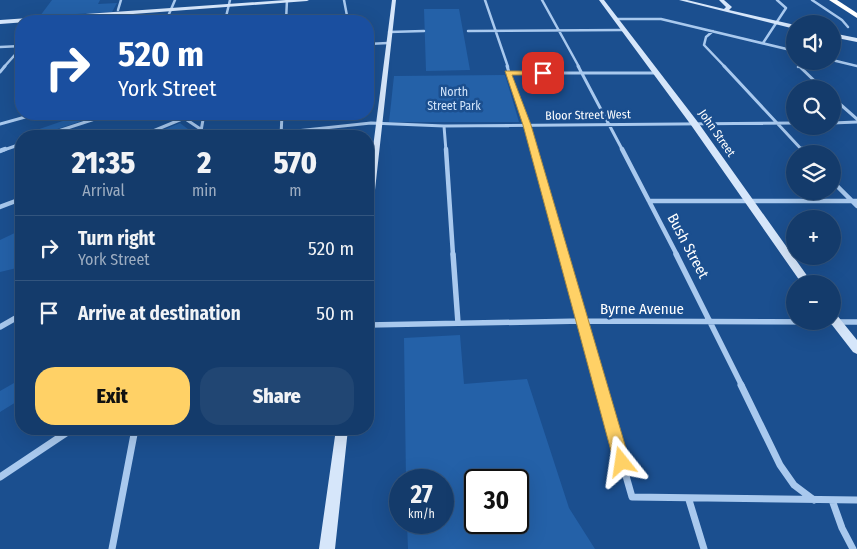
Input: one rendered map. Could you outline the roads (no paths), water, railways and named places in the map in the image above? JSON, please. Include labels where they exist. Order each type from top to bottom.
[{"type":"highway","points":[[832,0],[857,16]]},
{"type":"main road","points":[[108,15],[170,11],[229,3],[307,0]]},
{"type":"main road","points":[[374,170],[394,0]]},
{"type":"main road","name":"John Street","points":[[601,0],[694,124],[802,275]]},
{"type":"main road","points":[[682,0],[786,25]]},
{"type":"main road","points":[[721,0],[729,7],[725,10]]},
{"type":"main road","points":[[0,22],[15,21]]},
{"type":"main road","points":[[841,37],[857,40]]},
{"type":"main road","points":[[841,328],[857,349]]},
{"type":"main road","points":[[324,548],[341,435]]},
{"type":"street","points":[[118,10],[121,0]]},
{"type":"street","points":[[168,15],[175,0]]},
{"type":"street","points":[[344,0],[347,15]]},
{"type":"street","points":[[485,0],[527,125],[632,497],[690,500],[857,500]]},
{"type":"street","name":"Bush Street","points":[[542,0],[611,124],[712,322],[780,465],[794,485],[814,500]]},
{"type":"street","points":[[763,43],[775,22],[786,8],[777,0]]},
{"type":"street","points":[[812,0],[842,20],[848,27]]},
{"type":"street","points":[[286,15],[287,1]]},
{"type":"street","points":[[615,19],[661,19],[786,49]]},
{"type":"street","points":[[468,31],[623,30]]},
{"type":"street","points":[[390,32],[424,31]]},
{"type":"street","points":[[713,31],[706,37],[704,45],[798,145]]},
{"type":"street","points":[[374,44],[388,43]]},
{"type":"street","points":[[0,47],[15,47]]},
{"type":"street","points":[[0,72],[15,54]]},
{"type":"street","points":[[841,62],[857,66]]},
{"type":"street","points":[[801,70],[813,80]]},
{"type":"street","points":[[508,73],[655,73]]},
{"type":"street","points":[[841,106],[857,121]]},
{"type":"street","points":[[0,124],[15,120]]},
{"type":"street","points":[[61,130],[92,120]]},
{"type":"street","points":[[154,130],[176,120]]},
{"type":"street","points":[[186,120],[200,130]]},
{"type":"street","points":[[841,122],[857,121]]},
{"type":"street","name":"Bloor Street West","points":[[314,130],[371,123],[444,126],[786,123]]},
{"type":"street","points":[[444,126],[458,323]]},
{"type":"street","points":[[0,151],[15,146]]},
{"type":"street","points":[[841,189],[855,201],[857,206]]},
{"type":"street","points":[[0,206],[15,200]]},
{"type":"street","points":[[649,201],[855,201]]},
{"type":"street","points":[[0,327],[15,318]]},
{"type":"street","name":"Byrne Avenue","points":[[374,326],[583,321],[786,321]]},
{"type":"street","name":"Byrne Avenue","points":[[841,321],[857,322]]},
{"type":"street","points":[[0,477],[63,435]]},
{"type":"street","points":[[112,549],[135,435]]},
{"type":"street","points":[[690,500],[704,549]]},
{"type":"street","points":[[832,500],[842,528],[853,549]]},
{"type":"park label","name":"North Street Park","points":[[454,99]]}]
